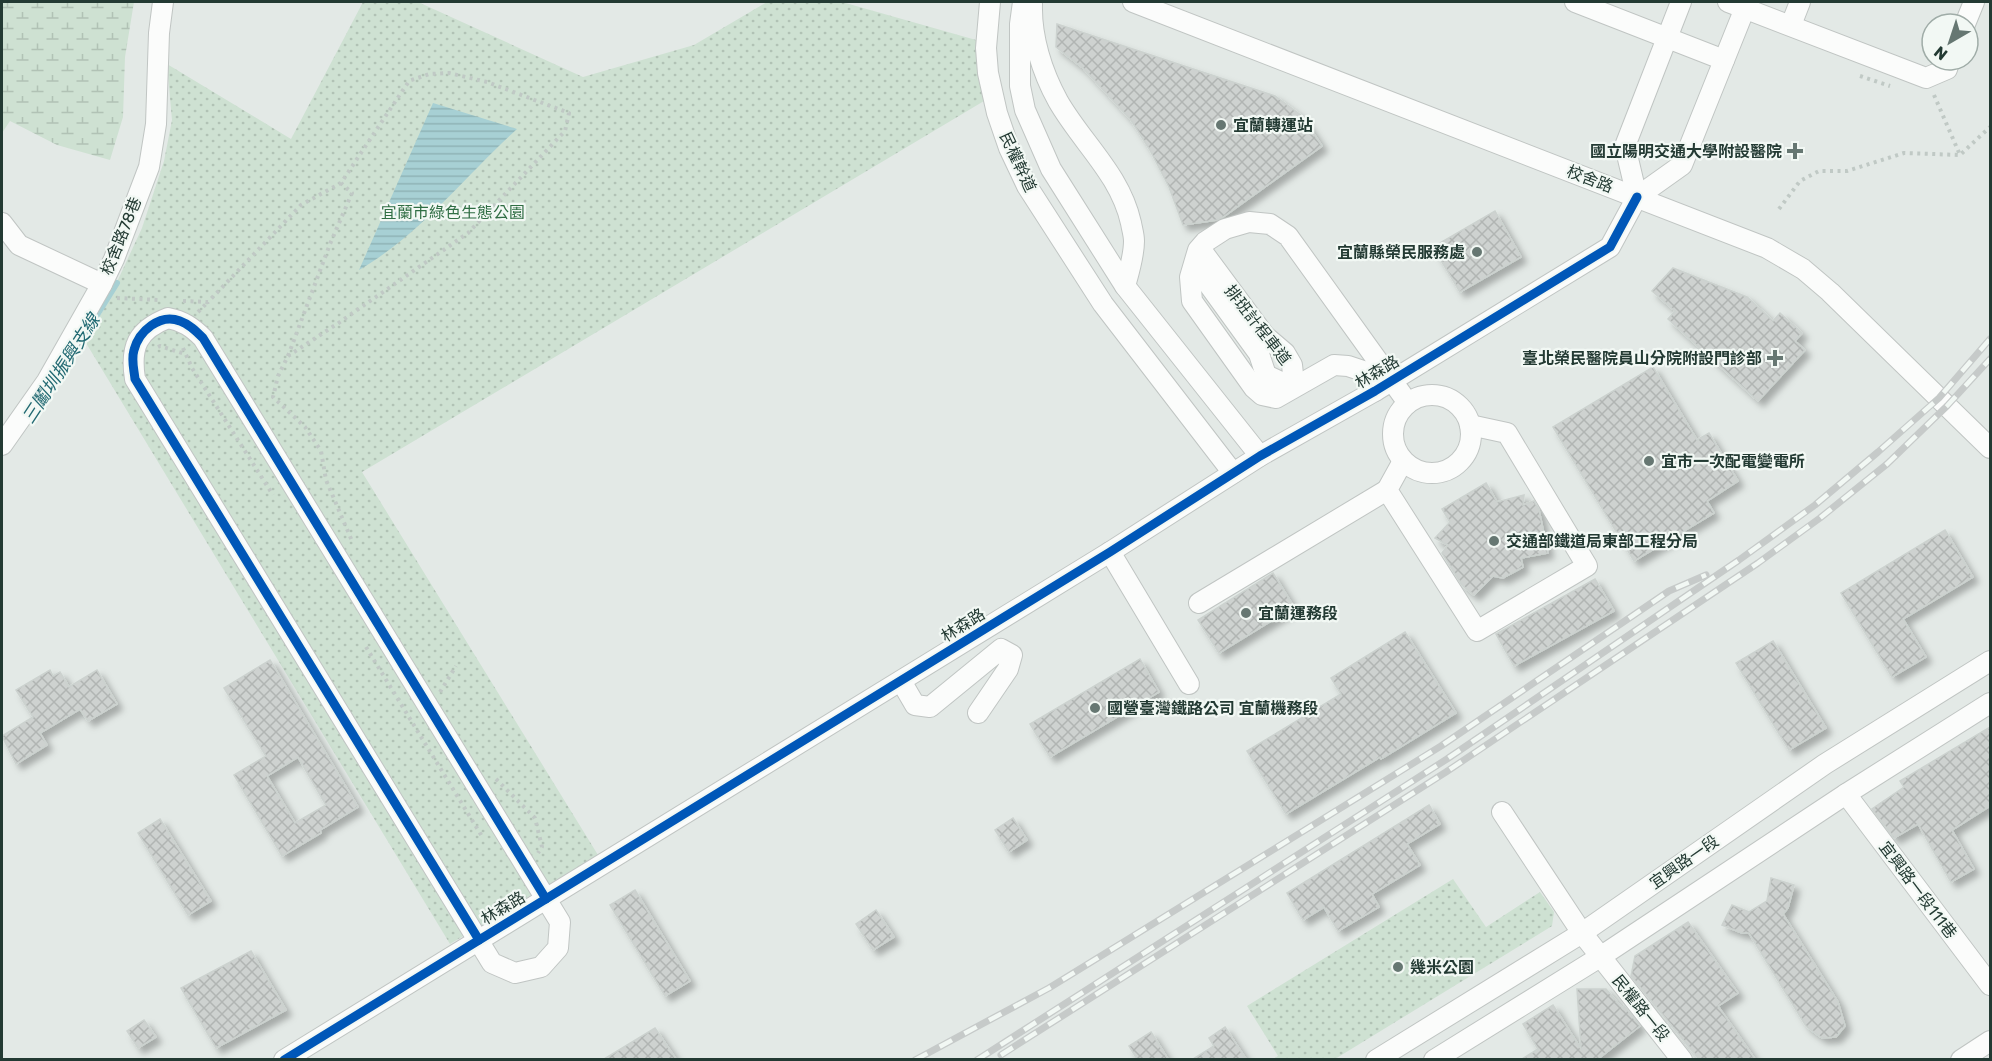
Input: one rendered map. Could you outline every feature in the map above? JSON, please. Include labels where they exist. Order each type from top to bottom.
[{"type":"street","name":"校舍路78巷","points":[[2,445],[106,291],[114,259],[149,166],[156,124],[159,33],[163,2]]},
{"type":"street","name":"民權幹道","points":[[990,2],[986,48],[988,73],[997,113],[1009,148],[1027,186],[1102,304],[1233,473]]},
{"type":"street","name":"民權幹道","points":[[1023,2],[1020,24],[1020,86],[1025,110],[1054,176],[1125,286],[1260,456]]},
{"type":"street","points":[[1032,2],[1031,22],[1047,79],[1059,102],[1111,173],[1129,216],[1134,240],[1125,286],[1102,304]]},
{"type":"street","name":"校舍路","points":[[1133,2],[1767,248],[1803,269],[1830,292],[1990,448]]},
{"type":"street","points":[[1575,2],[1724,60]]},
{"type":"street","points":[[1681,2],[1625,146],[1637,198],[1682,165],[1724,60],[1736,5],[1926,78],[1940,72]]},
{"type":"street","points":[[1791,25],[1800,2]]},
{"type":"street","name":"林森路","points":[[284,1059],[1110,552],[1260,456],[1383,386],[1610,247],[1637,198]]},
{"type":"street","points":[[1383,386],[1288,236],[1270,224],[1249,222],[1225,229],[1201,248],[1190,278],[1192,301],[1254,388],[1262,394],[1276,398],[1334,365],[1348,366],[1363,371],[1383,386],[1408,403]]},
{"type":"street","points":[[2,224],[19,245],[106,291]]},
{"type":"street","name":"排班計程車道","points":[[1201,248],[1201,274],[1207,293],[1266,375],[1282,387],[1294,388]]},
{"type":"street","name":"排班計程車道","points":[[1201,248],[1265,336],[1285,353],[1292,365],[1293,374],[1290,379],[1283,382],[1266,375]]},
{"type":"street","points":[[168,318],[180,321],[193,328],[203,338],[546,899],[560,922],[558,948],[541,967],[515,973],[492,963],[135,378],[134,349],[142,333],[154,324],[168,318]]},
{"type":"street","points":[[1426,396],[1445,397],[1461,409],[1470,425],[1471,438],[1468,451],[1451,469],[1438,473],[1425,473],[1413,469],[1403,461],[1396,450],[1393,430],[1400,412],[1408,403],[1426,396]]},
{"type":"street","points":[[1387,490],[1477,631],[1587,566],[1508,433],[1470,425]]},
{"type":"street","points":[[1199,603],[1387,490],[1403,461]]},
{"type":"street","points":[[1110,552],[1190,684]]},
{"type":"street","points":[[901,681],[915,705],[930,707],[1001,649],[1012,655],[1008,669],[978,713]]},
{"type":"street","name":"宜興路一段","points":[[1376,1059],[1582,933],[1825,764],[1990,662]]},
{"type":"street","name":"宜興路一段","points":[[1434,1059],[1600,957],[1846,794],[1990,703]]},
{"type":"street","name":"宜興路一段111巷","points":[[1846,794],[1990,985]]},
{"type":"street","name":"民權路一段","points":[[1502,812],[1582,933],[1682,1059]]},
{"type":"street","points":[[1961,1059],[1988,1049]]},
{"type":"path","points":[[176,300],[208,302],[302,205],[341,183],[408,81],[429,74],[449,73],[487,82],[569,113],[564,131],[468,233],[288,356]]},
{"type":"path","points":[[1933,93],[1960,155]]},
{"type":"path","points":[[1779,209],[1800,181],[1819,171],[1847,171],[1904,153],[1960,155],[1990,127]]},
{"type":"path","points":[[341,183],[352,193],[278,376],[273,397],[305,427],[321,451],[326,480],[353,544]]},
{"type":"path","points":[[106,291],[165,300]]},
{"type":"path","points":[[436,698],[456,666]]},
{"type":"path","points":[[494,777],[535,818],[542,847],[528,870]]},
{"type":"green space","points":[[2,2],[134,2],[125,57],[123,117],[110,160],[57,145],[10,121],[2,133]]},
{"type":"green space","name":"宜蘭市綠色生態公園","points":[[363,2],[418,2],[583,77],[694,45],[767,2],[842,2],[976,40],[984,101],[362,472],[598,855],[450,944],[86,343],[142,228],[164,161],[172,120],[167,64],[291,139]]},
{"type":"green space","name":"幾米公園","points":[[1453,879],[1486,927],[1540,892],[1554,912],[1552,926],[1335,1059],[1273,1059],[1278,1056],[1247,1006]]},
{"type":"water","points":[[433,103],[517,129],[423,222],[381,256],[359,270]]},
{"type":"building","name":"宜蘭轉運站","points":[[1057,24],[1275,96],[1302,116],[1322,146],[1223,217],[1183,225],[1169,187],[1131,120],[1083,68],[1056,47]]},
{"type":"building","name":"宜蘭縣榮民服務處","points":[[1495,211],[1521,257],[1460,292],[1433,247]]},
{"type":"building","points":[[1673,268],[1747,297],[1773,321],[1780,313],[1802,333],[1795,341],[1805,350],[1758,401],[1668,319],[1675,311],[1652,291]]},
{"type":"building","name":"宜市一次配電變電所","points":[[1653,367],[1697,440],[1709,433],[1738,481],[1707,501],[1714,513],[1634,561],[1553,427]]},
{"type":"building","name":"交通部鐵道局東部工程分局","points":[[1486,483],[1497,502],[1524,495],[1523,505],[1534,501],[1539,510],[1548,553],[1521,558],[1523,567],[1503,578],[1493,576],[1474,595],[1462,585],[1442,553],[1448,545],[1435,538],[1450,522],[1442,509]]},
{"type":"building","points":[[1945,530],[1973,577],[1903,619],[1926,657],[1892,677],[1841,593]]},
{"type":"building","name":"宜蘭運務段","points":[[1273,573],[1294,607],[1219,653],[1198,620]]},
{"type":"building","points":[[1595,579],[1614,611],[1514,666],[1496,634]]},
{"type":"building","points":[[1405,632],[1456,713],[1286,814],[1247,751],[1341,694],[1331,678]]},
{"type":"building","points":[[1773,641],[1826,728],[1789,750],[1736,663]]},
{"type":"building","name":"國營臺灣鐵路公司 宜蘭機務段","points":[[1140,659],[1159,692],[1050,757],[1030,724]]},
{"type":"building","points":[[270,660],[358,807],[320,830],[321,833],[282,856],[234,775],[266,756],[224,688]],"holes":[[[298,757],[326,805],[295,823],[267,776]]]},
{"type":"building","points":[[50,670],[53,676],[60,672],[69,687],[97,670],[117,704],[88,721],[80,709],[40,733],[47,745],[16,764],[2,736],[33,717],[16,690]]},
{"type":"building","points":[[1990,727],[1990,806],[1952,830],[1974,869],[1951,882],[1918,824],[1894,838],[1872,809],[1904,787],[1900,781]]},
{"type":"building","points":[[1429,805],[1440,824],[1407,844],[1420,865],[1372,894],[1379,907],[1338,931],[1324,907],[1303,920],[1287,893]]},
{"type":"building","points":[[1013,818],[1027,840],[1009,852],[995,830]]},
{"type":"building","points":[[160,819],[211,901],[188,915],[138,833]]},
{"type":"building","points":[[1771,878],[1794,885],[1788,908],[1783,914],[1838,1002],[1845,1026],[1836,1037],[1822,1038],[1806,1026],[1749,933],[1742,933],[1722,925],[1732,905],[1749,912],[1767,901]]},
{"type":"building","points":[[635,890],[690,981],[665,996],[610,905]]},
{"type":"building","points":[[876,910],[894,937],[873,950],[856,924]]},
{"type":"building","points":[[1688,922],[1738,993],[1718,1006],[1755,1059],[1699,1059],[1631,976],[1635,956]]},
{"type":"building","points":[[251,951],[286,1010],[216,1048],[181,988]]},
{"type":"building","points":[[1577,989],[1606,989],[1640,1026],[1598,1059],[1522,1059],[1538,1049],[1523,1024],[1553,1005],[1581,1049]]},
{"type":"building","points":[[144,1020],[156,1037],[138,1048],[127,1031]]},
{"type":"building","points":[[1225,1027],[1246,1059],[1193,1059],[1214,1046],[1209,1038]]},
{"type":"building","points":[[655,1028],[676,1059],[604,1059]]},
{"type":"building","points":[[1151,1032],[1168,1059],[1137,1059],[1129,1046]]},
{"type":"waterway","name":"三鬮圳振興支線","points":[[77,347],[117,283]]},
{"type":"railway","points":[[977,1060],[1447,759],[1739,560],[1815,505],[1878,452],[1939,398],[1990,339]]},
{"type":"railway","points":[[1001,1055],[1446,772],[1758,563],[1820,518],[1887,464],[1947,406],[1990,359]]},
{"type":"railway","points":[[915,1060],[1049,988],[1441,746],[1669,591],[1706,575]]},
{"type":"cycle path","points":[[284,1060],[1110,552],[1260,456],[1375,391],[1610,247],[1637,197]]},
{"type":"cycle path","points":[[479,940],[135,379],[134,350],[140,336],[151,325],[165,319],[172,319],[189,326],[203,338],[546,899]]},
{"type":"place","name":"宜蘭轉運站","points":[[1221,125]]},
{"type":"place","name":"國立陽明交通大學附設醫院","points":[[1795,151]]},
{"type":"place","name":"宜蘭縣榮民服務處","points":[[1477,252]]},
{"type":"place","name":"臺北榮民醫院員山分院附設門診部","points":[[1775,358]]},
{"type":"place","name":"宜市一次配電變電所","points":[[1649,461]]},
{"type":"place","name":"交通部鐵道局東部工程分局","points":[[1494,541]]},
{"type":"place","name":"宜蘭運務段","points":[[1246,613]]},
{"type":"place","name":"國營臺灣鐵路公司 宜蘭機務段","points":[[1095,708]]},
{"type":"place","name":"幾米公園","points":[[1398,967]]}]
